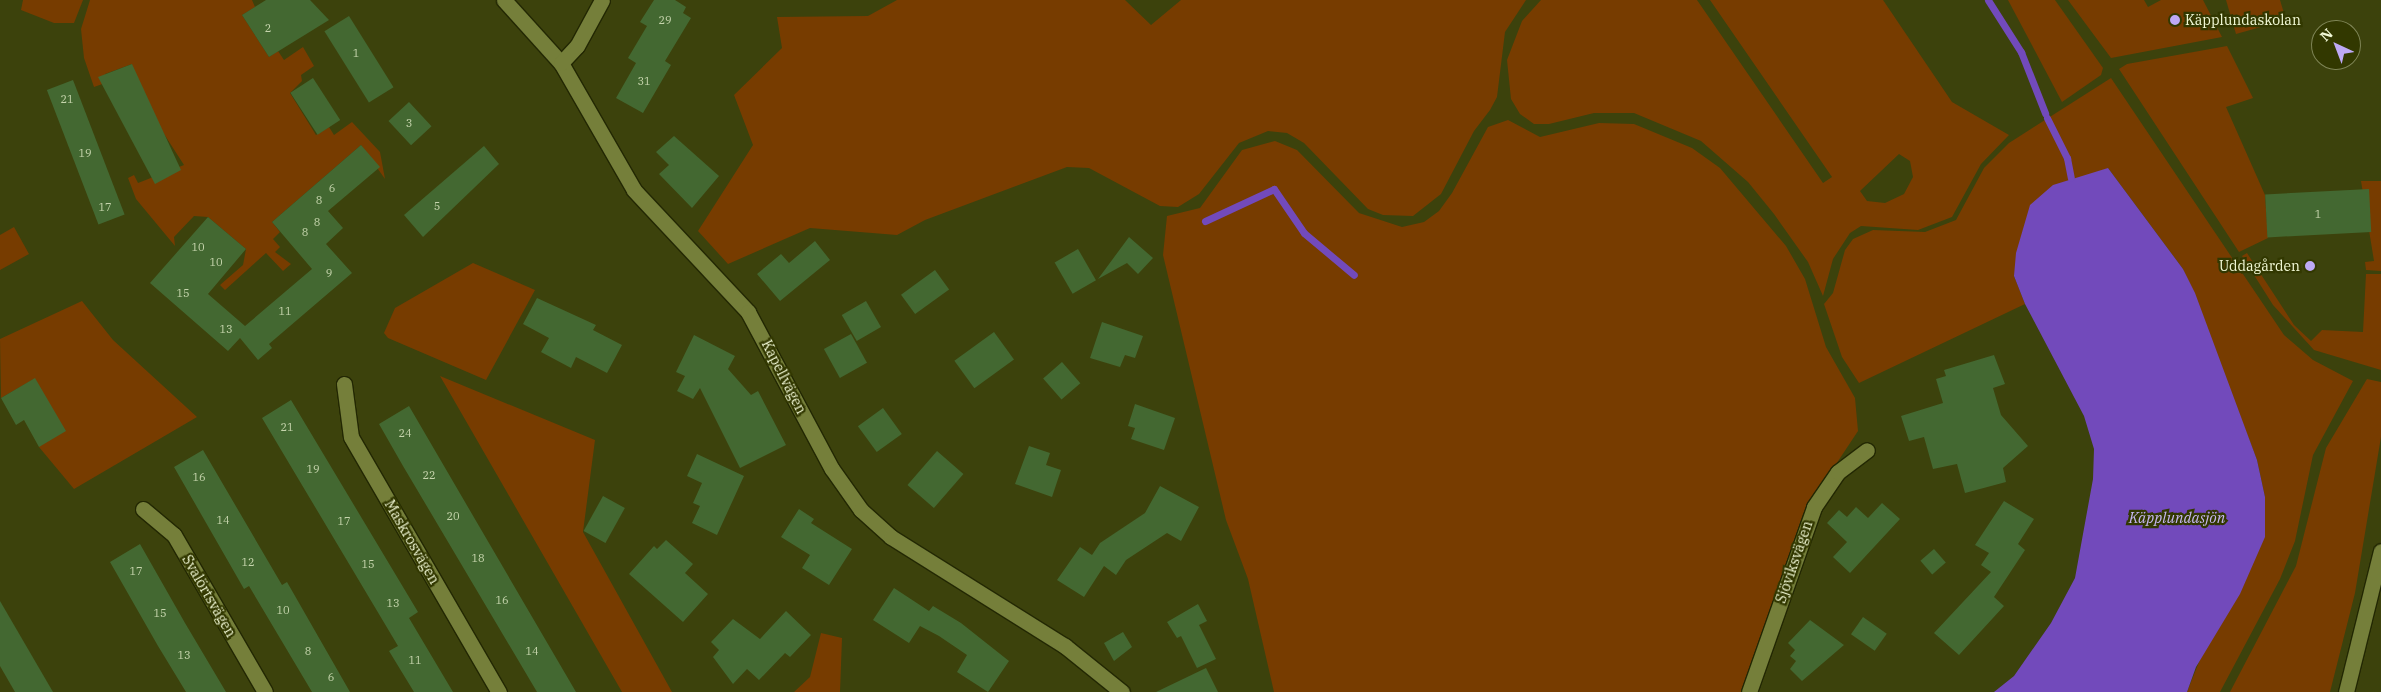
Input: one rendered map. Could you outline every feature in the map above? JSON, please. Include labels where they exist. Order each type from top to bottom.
[{"type":"street","name":"Kapellvägen","points":[[504,0],[560,63],[621,173],[748,312],[832,469],[861,510],[897,541],[1065,646],[1122,692]]},
{"type":"street","points":[[560,63],[577,46],[602,0]]},
{"type":"street","name":"Maskrosvägen","points":[[344,384],[351,437],[500,692]]},
{"type":"street","name":"Sjöviksvägen","points":[[1749,692],[1811,513],[1838,472],[1867,450]]},
{"type":"street","name":"Svalörtsvägen","points":[[143,509],[174,535],[265,692]]},
{"type":"street","points":[[2346,692],[2381,552]]},
{"type":"shaded area","points":[[23,0],[83,0],[74,23],[54,23],[21,10]]},
{"type":"shaded area","points":[[90,0],[252,0],[255,7],[242,15],[269,57],[278,51],[284,60],[303,47],[314,66],[301,75],[302,81],[290,93],[316,135],[329,127],[334,135],[352,122],[380,152],[385,179],[361,145],[272,222],[280,232],[273,239],[280,247],[275,252],[291,264],[283,271],[266,253],[225,290],[220,285],[243,265],[246,249],[208,217],[194,216],[174,237],[175,246],[136,199],[128,178],[134,175],[138,183],[184,165],[155,120],[129,135],[132,64],[105,74],[108,82],[94,87],[84,58],[81,29]]},
{"type":"shaded area","points":[[897,0],[1125,0],[1151,25],[1181,0],[1526,0],[1505,32],[1497,97],[1474,131],[1441,194],[1413,216],[1383,215],[1368,209],[1304,143],[1287,133],[1268,131],[1239,143],[1199,194],[1178,207],[1160,206],[1089,168],[1067,167],[925,220],[897,235],[810,228],[728,264],[698,231],[753,145],[734,95],[782,48],[777,17],[868,16]]},
{"type":"shaded area","points":[[1541,0],[1697,0],[1823,183],[1832,177],[1710,0],[1883,0],[1952,102],[2009,135],[1981,164],[1952,217],[1918,230],[1861,226],[1850,233],[1833,259],[1823,296],[1808,262],[1774,214],[1748,182],[1701,141],[1634,113],[1594,113],[1549,124],[1534,124],[1520,114],[1511,99],[1507,60],[1522,21]],"holes":[[[1899,154],[1910,161],[1913,177],[1904,194],[1885,203],[1867,201],[1860,191]]]},
{"type":"shaded area","points":[[2008,0],[2055,0],[2103,68],[2101,75],[2062,102]]},
{"type":"shaded area","name":"Käpplundaskolan","points":[[2068,0],[2144,0],[2148,7],[2161,0],[2203,0],[2222,37],[2111,58]]},
{"type":"shaded area","points":[[2226,0],[2280,0],[2286,20],[2236,34]]},
{"type":"shaded area","points":[[2227,46],[2253,98],[2226,107],[2265,195],[2268,238],[2239,252],[2119,69],[2127,64]]},
{"type":"shaded area","points":[[2111,78],[2284,335],[2313,360],[2353,381],[2313,455],[2295,541],[2280,579],[2220,692],[2187,692],[2265,497],[2257,460],[2183,269],[2108,168],[2014,276],[2025,304],[1859,383],[1842,357],[1824,304],[1833,293],[1845,250],[1853,239],[1873,230],[1925,232],[1956,220],[1984,168],[2009,143]]},
{"type":"shaded area","points":[[1508,120],[1540,137],[1599,123],[1634,124],[1692,148],[1720,168],[1786,246],[1805,279],[1826,347],[1855,398],[1858,431],[1803,514],[1742,692],[1274,692],[1248,579],[1226,520],[1163,255],[1167,216],[1200,208],[1242,150],[1275,141],[1297,150],[1359,213],[1402,227],[1424,222],[1439,211],[1452,193],[1488,127]]},
{"type":"shaded area","points":[[2361,181],[2381,181],[2381,271],[2366,270],[2365,262],[2374,261]]},
{"type":"shaded area","points":[[14,227],[29,254],[0,270],[0,235]]},
{"type":"shaded area","points":[[2247,253],[2294,325],[2311,341],[2322,330],[2363,332],[2366,274],[2381,274],[2381,370],[2314,350],[2273,305],[2242,256]]},
{"type":"shaded area","points":[[473,263],[535,290],[486,380],[388,338],[384,333],[395,308]]},
{"type":"shaded area","points":[[82,301],[113,340],[197,417],[74,489],[39,447],[34,379],[1,398],[0,339]]},
{"type":"shaded area","points":[[440,376],[595,440],[583,532],[672,692],[622,692]]},
{"type":"shaded area","points":[[2367,379],[2381,382],[2381,437],[2355,593],[2330,692],[2230,692],[2296,566],[2326,448]]},
{"type":"shaded area","points":[[821,633],[842,638],[840,692],[794,692],[810,677]]},
{"type":"water","name":"Käpplundasjön","points":[[2108,168],[2183,269],[2195,293],[2257,460],[2265,497],[2265,537],[2240,594],[2196,667],[2187,692],[1994,692],[2014,676],[2051,623],[2075,578],[2093,479],[2094,449],[2084,416],[2025,304],[2014,276],[2016,253],[2030,205],[2053,185]]},
{"type":"building","points":[[266,0],[310,0],[329,20],[269,57],[242,15]]},
{"type":"building","points":[[654,0],[675,0],[686,7],[683,13],[691,18],[665,61],[671,65],[643,113],[616,98],[636,63],[628,58],[647,26],[640,22]]},
{"type":"building","points":[[349,16],[394,87],[369,103],[324,31]]},
{"type":"building","points":[[132,64],[181,170],[155,184],[98,77]]},
{"type":"building","points":[[313,78],[340,120],[318,135],[290,93]]},
{"type":"building","points":[[73,80],[125,214],[98,224],[47,90]]},
{"type":"building","points":[[409,102],[432,126],[411,145],[389,121]]},
{"type":"building","points":[[674,136],[719,176],[692,208],[659,174],[669,165],[656,152]]},
{"type":"building","points":[[361,145],[380,167],[328,211],[343,228],[326,244],[352,273],[269,344],[272,348],[258,360],[240,338],[228,351],[150,283],[208,217],[246,249],[208,294],[245,326],[312,269],[272,222]]},
{"type":"building","points":[[484,146],[499,164],[423,237],[404,215]]},
{"type":"building","points":[[2369,189],[2371,232],[2267,237],[2265,194]]},
{"type":"building","points":[[1129,237],[1153,258],[1138,274],[1127,263],[1098,279]]},
{"type":"building","points":[[815,241],[830,260],[780,301],[757,274],[781,254],[789,263]]},
{"type":"building","points":[[1078,249],[1096,280],[1073,294],[1055,263]]},
{"type":"building","points":[[935,270],[949,289],[915,314],[901,295]]},
{"type":"building","points":[[537,298],[596,325],[593,330],[622,345],[607,373],[576,357],[571,368],[541,352],[549,338],[523,324]]},
{"type":"building","points":[[866,301],[881,327],[857,341],[842,315]]},
{"type":"building","points":[[1102,322],[1143,336],[1135,358],[1125,355],[1120,367],[1090,358]]},
{"type":"building","points":[[994,332],[1014,360],[974,388],[954,361]]},
{"type":"building","points":[[851,334],[867,363],[840,378],[824,349]]},
{"type":"building","points":[[694,335],[735,356],[728,369],[751,395],[758,391],[786,445],[740,468],[700,388],[693,399],[677,391],[685,376],[676,372]]},
{"type":"building","points":[[1994,355],[2005,384],[1993,388],[2001,415],[2028,446],[2003,468],[2006,482],[1965,493],[1957,464],[1933,469],[1924,437],[1909,441],[1901,416],[1943,403],[1936,379],[1946,376],[1944,370]]},
{"type":"building","points":[[1062,362],[1080,383],[1062,400],[1043,378]]},
{"type":"building","points":[[35,378],[66,431],[39,447],[24,420],[16,425],[1,398]]},
{"type":"building","points":[[291,400],[418,612],[409,618],[453,692],[414,692],[389,651],[398,646],[262,418]]},
{"type":"building","points":[[1135,404],[1175,418],[1164,450],[1131,439],[1135,428],[1128,426]]},
{"type":"building","points":[[409,406],[576,692],[537,692],[403,466],[379,424]]},
{"type":"building","points":[[883,408],[902,434],[877,452],[858,426]]},
{"type":"building","points":[[1029,446],[1050,453],[1046,465],[1061,470],[1052,497],[1015,484]]},
{"type":"building","points":[[203,450],[282,585],[287,582],[350,692],[312,692],[249,586],[244,589],[174,467]]},
{"type":"building","points":[[937,451],[963,474],[934,508],[907,485]]},
{"type":"building","points":[[697,454],[744,476],[717,535],[692,523],[700,506],[693,503],[702,483],[687,476]]},
{"type":"building","points":[[1160,486],[1199,507],[1181,541],[1167,533],[1126,560],[1116,575],[1104,566],[1084,597],[1057,580],[1080,547],[1092,555],[1100,543],[1145,513]]},
{"type":"building","points":[[603,496],[625,508],[605,543],[584,531]]},
{"type":"building","points":[[2004,501],[2034,519],[2018,544],[2025,550],[1994,597],[2004,606],[1959,655],[1934,633],[1991,572],[1981,565],[1989,553],[1975,545]]},
{"type":"building","points":[[1882,503],[1900,519],[1850,573],[1833,557],[1847,542],[1827,523],[1839,510],[1847,517],[1856,507],[1868,518]]},
{"type":"building","points":[[799,509],[814,519],[811,523],[852,549],[829,585],[802,568],[810,555],[781,537]]},
{"type":"building","points":[[666,540],[693,564],[685,573],[708,594],[683,622],[629,574],[654,546],[657,549]]},
{"type":"building","points":[[140,544],[226,692],[186,692],[158,646],[110,562]]},
{"type":"building","points":[[1934,549],[1946,563],[1932,574],[1920,561]]},
{"type":"building","points":[[894,588],[929,611],[933,606],[961,623],[1009,661],[988,692],[957,672],[967,655],[939,636],[920,626],[909,643],[873,620]]},
{"type":"building","points":[[0,601],[53,692],[15,692],[0,666]]},
{"type":"building","points":[[1198,604],[1207,621],[1199,625],[1216,659],[1197,668],[1181,636],[1177,638],[1167,622]]},
{"type":"building","points":[[786,611],[811,635],[790,657],[785,653],[759,680],[747,669],[733,684],[713,657],[719,650],[711,642],[733,619],[760,639]]},
{"type":"building","points":[[1863,617],[1887,634],[1875,651],[1851,634]]},
{"type":"building","points":[[1810,620],[1844,645],[1802,681],[1790,669],[1796,661],[1790,656],[1795,650],[1788,643]]},
{"type":"building","points":[[1123,632],[1132,647],[1114,661],[1104,643]]},
{"type":"building","points":[[1206,668],[1218,692],[1156,692]]},
{"type":"waterway","points":[[1988,0],[2021,52],[2045,113]]},
{"type":"waterway","points":[[2047,118],[2067,158],[2071,178]]},
{"type":"waterway","points":[[1205,221],[1274,189],[1304,233],[1354,275]]},
{"type":"place","name":"Käpplundaskolan","points":[[2175,20]]},
{"type":"place","name":"Uddagården","points":[[2310,266]]}]
